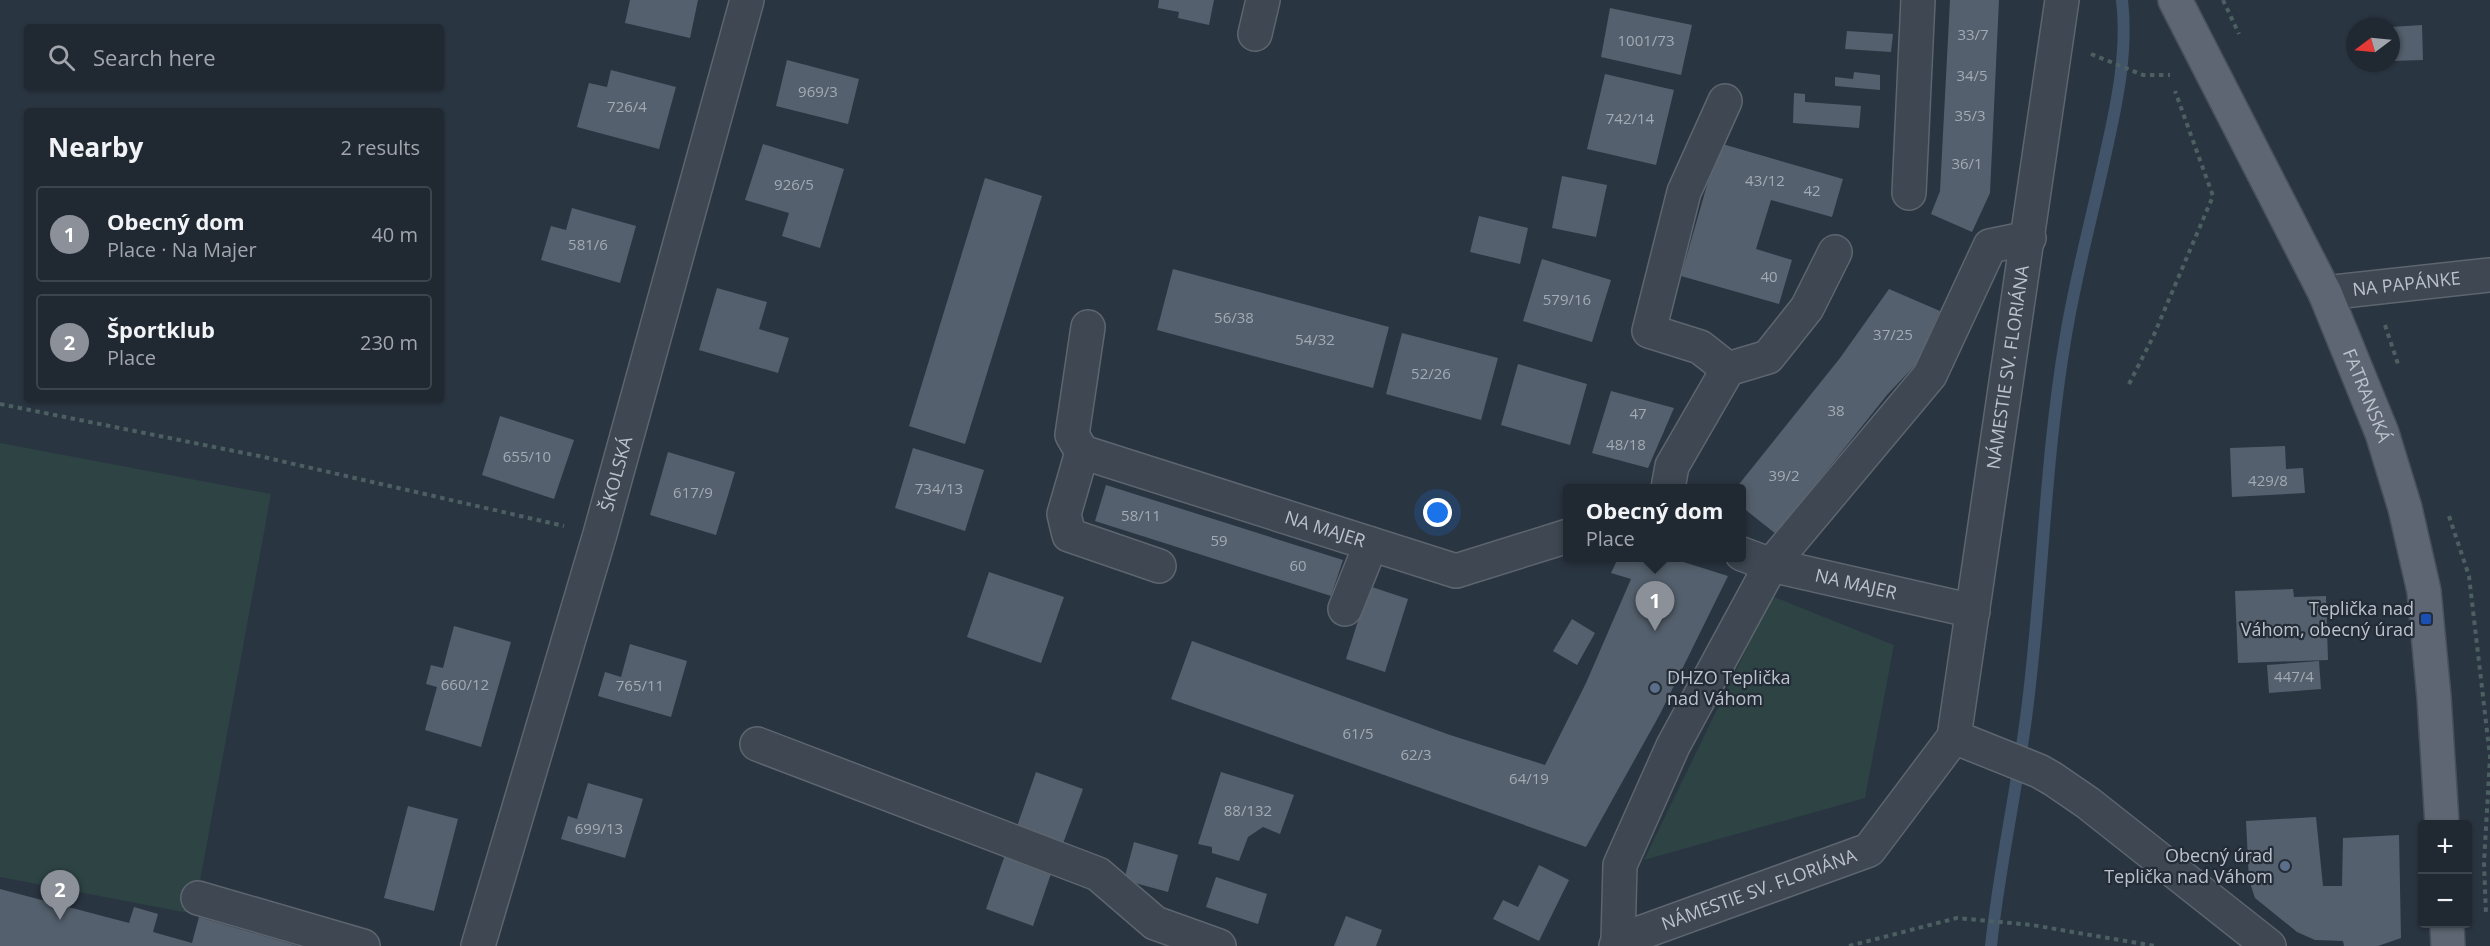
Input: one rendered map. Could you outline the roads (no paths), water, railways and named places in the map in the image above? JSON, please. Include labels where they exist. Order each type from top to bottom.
[{"type":"main road","name":"FATRANSKÁ","points":[[2175,0],[2325,292],[2382,433],[2405,508],[2421,581],[2434,697],[2442,820]]},
{"type":"main road","points":[[2448,928],[2448,946]]},
{"type":"street","name":"ŠKOLSKÁ","points":[[478,946],[600,534],[747,0]]},
{"type":"street","points":[[1256,34],[1263,0]]},
{"type":"street","points":[[1909,194],[1918,0]]},
{"type":"street","name":"NÁMESTIE SV. FLORIÁNA","points":[[1617,944],[1869,850],[1954,737],[2029,238],[2062,0]]},
{"type":"street","points":[[1725,101],[1684,192],[1650,331],[1700,347],[1728,369]]},
{"type":"street","points":[[1617,944],[1620,865],[1756,560],[1930,375],[1990,246],[2029,238]]},
{"type":"street","points":[[1669,484],[1672,466],[1728,369],[1768,357],[1807,308],[1835,252]]},
{"type":"street","name":"NA PAPÁNKE","points":[[2325,292],[2490,275]]},
{"type":"street","points":[[1088,327],[1072,435],[1082,452],[1064,514],[1069,535],[1159,566]]},
{"type":"street","name":"NA MAJER","points":[[1082,452],[1456,571],[1563,538]]},
{"type":"street","points":[[1345,609],[1371,544]]},
{"type":"street","name":"NA MAJER","points":[[1756,560],[1973,611]]},
{"type":"street","points":[[1954,737],[2039,771],[2088,803],[2269,946]]},
{"type":"street","points":[[757,744],[1098,874],[1155,923],[1219,946]]},
{"type":"street","points":[[198,898],[363,946]]},
{"type":"waterway","points":[[1991,946],[2032,670],[2048,479],[2059,383],[2075,289],[2117,96],[2124,38],[2122,0]]},
{"type":"place","name":"Teplička nad Váhom, obecný úrad","points":[[2426,619]]},
{"type":"place","name":"Obecný dom","points":[[1655,631]]},
{"type":"place","name":"DHZO Teplička nad Váhom","points":[[1655,688]]},
{"type":"place","name":"Obecný úrad Teplička nad Váhom","points":[[2285,866]]},
{"type":"place","name":"Športklub","points":[[60,920]]}]
